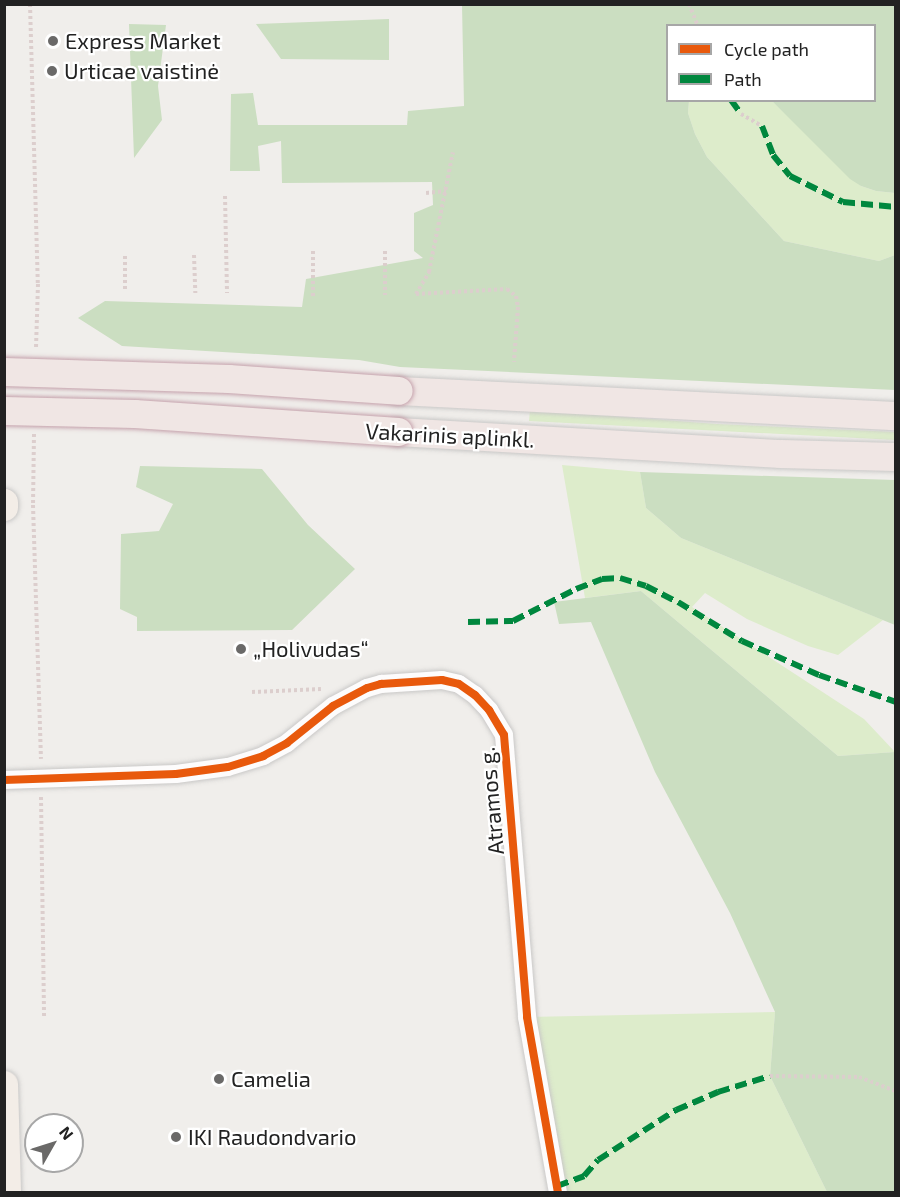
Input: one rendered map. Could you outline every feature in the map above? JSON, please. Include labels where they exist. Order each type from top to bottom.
[{"type":"highway","name":"Vakarinis aplinkl.","points":[[4,372],[229,379],[399,391],[896,416]]},
{"type":"highway","name":"Vakarinis aplinkl.","points":[[4,411],[135,414],[781,454],[896,457]]},
{"type":"main road","points":[[4,1084],[7,1192]]},
{"type":"street","name":"Atramos g.","points":[[4,780],[176,774],[228,767],[263,756],[287,743],[333,706],[367,688],[420,681],[459,684],[489,711],[504,735],[527,1017],[558,1192]]},
{"type":"path","points":[[688,4],[697,24]]},
{"type":"path","points":[[741,114],[762,126]]},
{"type":"path","points":[[453,152],[429,272],[416,294],[507,290],[516,296],[518,307],[514,362]]},
{"type":"path","points":[[426,193],[446,191]]},
{"type":"path","points":[[225,196],[227,293]]},
{"type":"path","points":[[385,251],[385,295]]},
{"type":"path","points":[[314,252],[314,296]]},
{"type":"path","points":[[125,255],[125,289]]},
{"type":"path","points":[[194,255],[195,292]]},
{"type":"path","points":[[252,692],[367,688]]},
{"type":"path","points":[[41,778],[44,1017]]},
{"type":"path","points":[[770,1076],[860,1077],[896,1091]]},
{"type":"green space","points":[[462,5],[895,5],[895,193],[876,191],[850,179],[773,102],[876,102],[876,24],[666,24],[666,102],[689,102],[688,113],[695,134],[707,157],[784,241],[879,261],[895,255],[895,390],[400,367],[359,360],[122,346],[78,318],[105,301],[302,307],[306,279],[423,258],[414,251],[414,213],[433,205],[432,182],[282,183],[281,141],[258,146],[260,171],[230,171],[231,94],[253,93],[258,125],[407,125],[408,111],[464,106]]},
{"type":"green space","points":[[389,19],[389,60],[281,59],[256,24]]},
{"type":"green space","points":[[129,24],[166,25],[158,86],[162,120],[134,158]]},
{"type":"green space","points":[[689,102],[773,102],[861,186],[876,191],[895,193],[895,255],[879,261],[784,241],[707,157],[695,134],[688,113]]},
{"type":"green space","points":[[530,410],[717,424],[895,432],[895,440],[529,421]]},
{"type":"green space","points":[[562,465],[640,472],[646,508],[681,538],[883,620],[838,655],[808,646],[747,619],[705,593],[692,607],[864,719],[895,752],[838,756],[641,591],[585,598]]},
{"type":"green space","points":[[140,466],[262,469],[308,525],[355,569],[292,630],[137,631],[137,617],[120,609],[121,534],[159,531],[173,504],[136,487]]},
{"type":"green space","points":[[640,472],[895,480],[895,625],[681,538],[646,508]]},
{"type":"green space","points":[[641,591],[838,756],[895,752],[895,1192],[827,1192],[770,1076],[775,1012],[730,913],[655,772],[591,622],[559,624],[554,602]]},
{"type":"green space","points":[[775,1012],[770,1076],[827,1192],[558,1192],[527,1017]]},
{"type":"marked path","points":[[732,102],[741,114]]},
{"type":"marked path","points":[[762,126],[773,155],[790,176],[843,202],[896,207]]},
{"type":"marked path","points":[[468,622],[513,621],[576,589],[602,579],[620,578],[646,586],[678,602],[742,641],[819,675],[896,702]]},
{"type":"marked path","points":[[557,1186],[584,1176],[598,1160],[676,1110],[718,1092],[770,1076]]},
{"type":"cycle path","points":[[4,780],[176,774],[228,767],[263,756],[287,743],[333,706],[367,688],[381,684],[442,680],[459,684],[475,695],[489,710],[504,735],[527,1017],[558,1192]]},
{"type":"place","name":"Express Market","points":[[53,41]]},
{"type":"place","name":"Urticae vaistinė","points":[[52,71]]},
{"type":"place","name":"„Holivudas“","points":[[241,649]]},
{"type":"place","name":"Camelia","points":[[219,1079]]},
{"type":"place","name":"IKI Raudondvario","points":[[176,1137]]}]
